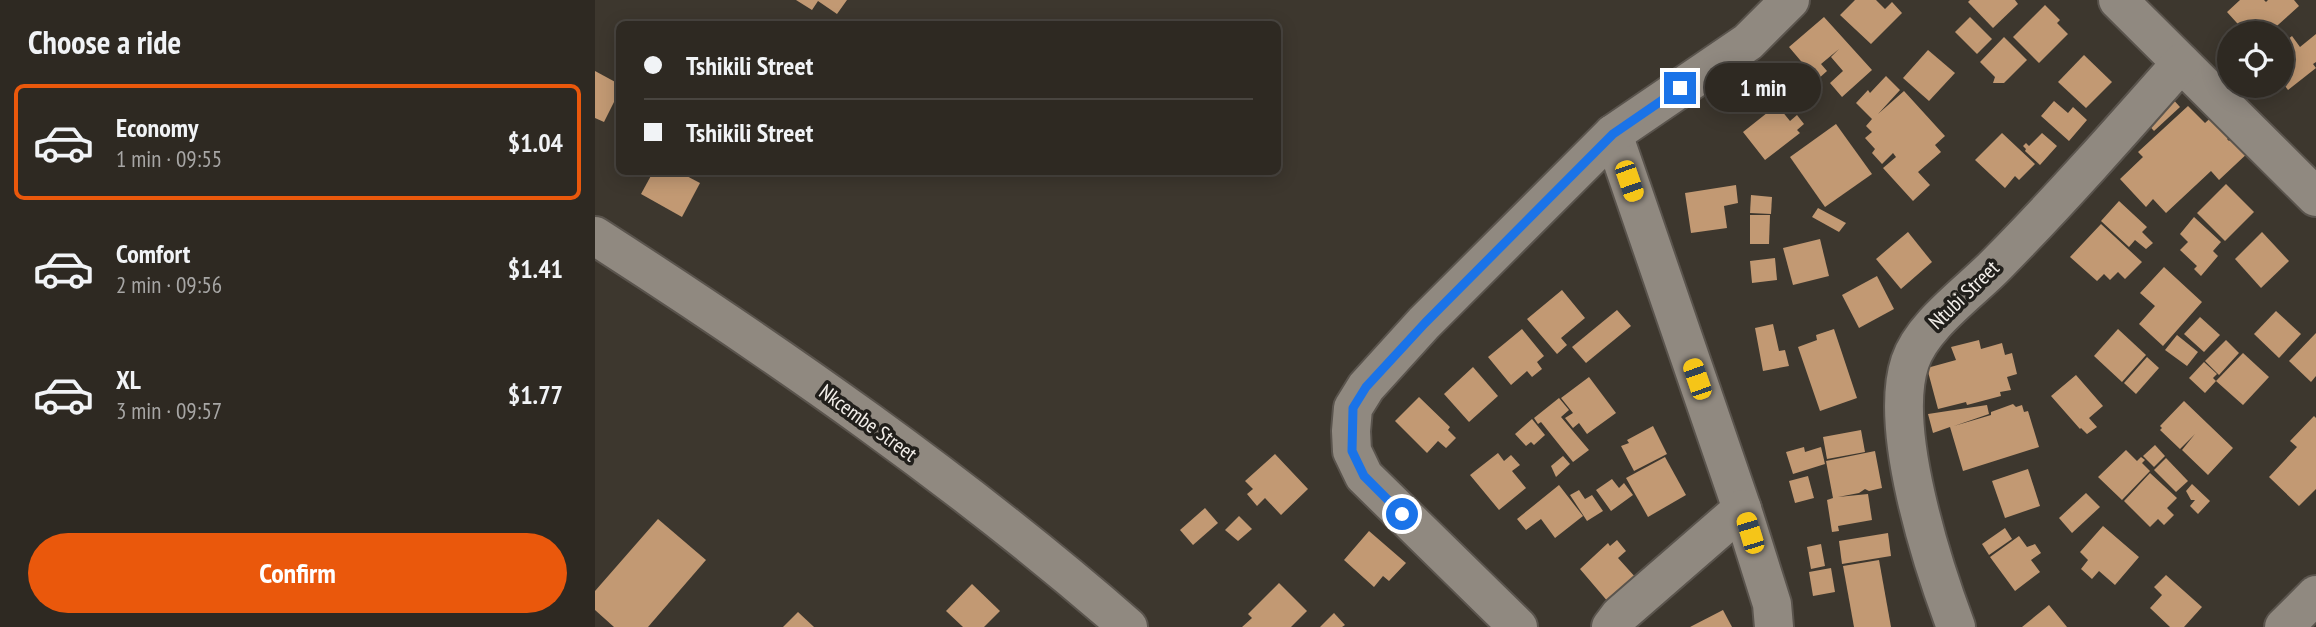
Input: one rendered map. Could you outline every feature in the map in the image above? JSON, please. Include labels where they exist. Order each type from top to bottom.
[{"type":"street","points":[[1747,0],[1748,42]]},
{"type":"street","points":[[1518,627],[1364,476],[1352,451],[1353,408],[1366,387],[1425,323],[1613,134],[1748,42],[1790,0]]},
{"type":"street","points":[[2118,0],[2316,197]]},
{"type":"street","name":"Ntubi Street","points":[[1956,627],[1937,576],[1908,451],[1904,403],[1910,362],[1926,332],[2067,191],[2181,63]]},
{"type":"street","points":[[1613,134],[1742,509],[1772,604],[1774,627]]},
{"type":"street","name":"Nkcembe Street","points":[[595,236],[688,296],[878,429],[983,509],[1128,627]]},
{"type":"street","points":[[1611,627],[1620,615],[1742,509]]},
{"type":"street","points":[[2284,627],[2316,594]]},
{"type":"building","points":[[796,0],[847,0],[837,14],[818,1],[812,10]]},
{"type":"building","points":[[1855,0],[1876,0],[1885,9],[1892,2],[1902,13],[1871,44],[1840,15]]},
{"type":"building","points":[[2015,0],[2018,4],[1993,28],[1968,2]]},
{"type":"building","points":[[2240,0],[2294,0],[2299,6],[2282,21],[2235,21],[2227,12]]},
{"type":"building","points":[[2045,5],[2060,20],[2057,23],[2068,34],[2039,63],[2013,37]]},
{"type":"building","points":[[1824,17],[1872,70],[1842,97],[1830,83],[1843,71],[1831,57],[1839,49],[1821,64],[1827,71],[1817,80],[1789,47]]},
{"type":"building","points":[[1970,17],[1992,39],[1977,54],[1955,32]]},
{"type":"building","points":[[2316,34],[2316,62],[2313,64],[2316,68],[2294,85],[2294,39],[2300,47]]},
{"type":"building","points":[[2004,37],[2027,60],[2004,83],[1993,83],[1995,77],[1980,62]]},
{"type":"building","points":[[1928,50],[1955,73],[1929,101],[1903,78]]},
{"type":"building","points":[[2084,55],[2112,82],[2086,108],[2058,82]]},
{"type":"building","points":[[595,71],[616,82],[616,98],[604,122],[595,118]]},
{"type":"building","points":[[1886,76],[1900,90],[1878,114],[1904,91],[1945,136],[1935,145],[1941,152],[1918,172],[1930,185],[1913,201],[1883,168],[1896,157],[1893,153],[1882,164],[1872,153],[1875,149],[1865,138],[1872,132],[1866,126],[1872,119],[1856,103]]},
{"type":"building","points":[[2171,97],[2180,107],[2154,131],[2145,121]]},
{"type":"building","points":[[2054,101],[2068,113],[2073,107],[2087,120],[2069,141],[2041,116]]},
{"type":"building","points":[[1777,105],[1790,121],[1797,115],[1804,124],[1797,130],[1800,133],[1765,160],[1743,132]]},
{"type":"building","points":[[2188,106],[2205,123],[2218,111],[2236,130],[2227,139],[2229,141],[2236,134],[2251,150],[2219,180],[2211,171],[2166,213],[2153,199],[2146,207],[2120,179],[2143,157],[2138,152]]},
{"type":"building","points":[[1836,124],[1872,174],[1825,207],[1790,157]]},
{"type":"building","points":[[2002,133],[2035,164],[2019,180],[2015,176],[2005,188],[1975,160]]},
{"type":"building","points":[[2042,133],[2057,146],[2040,165],[2023,146],[2026,143],[2029,146]]},
{"type":"building","points":[[651,175],[685,175],[700,183],[682,217],[641,194]]},
{"type":"building","points":[[2226,184],[2254,212],[2225,241],[2197,213]]},
{"type":"building","points":[[1736,185],[1738,203],[1724,206],[1727,228],[1691,233],[1685,193]]},
{"type":"building","points":[[1751,195],[1772,197],[1771,214],[1750,213]]},
{"type":"building","points":[[2119,201],[2147,227],[2142,232],[2153,243],[2146,249],[2135,240],[2129,247],[2101,221]]},
{"type":"building","points":[[1818,208],[1846,223],[1839,232],[1812,217]]},
{"type":"building","points":[[1750,215],[1770,215],[1769,244],[1750,244]]},
{"type":"building","points":[[2194,217],[2221,242],[2213,251],[2218,256],[2201,276],[2194,269],[2197,266],[2180,250],[2188,242],[2180,234]]},
{"type":"building","points":[[2101,224],[2142,262],[2125,279],[2118,272],[2110,280],[2104,274],[2097,281],[2070,257]]},
{"type":"building","points":[[1908,232],[1932,262],[1901,289],[1876,259]]},
{"type":"building","points":[[2262,232],[2289,261],[2261,288],[2235,259]]},
{"type":"building","points":[[1820,239],[1829,276],[1793,285],[1783,248]]},
{"type":"building","points":[[1775,258],[1777,280],[1752,283],[1750,261]]},
{"type":"building","points":[[2164,267],[2202,302],[2163,346],[2139,324],[2155,306],[2140,293]]},
{"type":"building","points":[[1877,276],[1894,309],[1859,328],[1842,295]]},
{"type":"building","points":[[1562,290],[1585,318],[1561,338],[1567,345],[1557,354],[1527,319]]},
{"type":"building","points":[[1617,310],[1631,326],[1586,363],[1572,347]]},
{"type":"building","points":[[2276,311],[2301,334],[2279,358],[2254,334]]},
{"type":"building","points":[[2200,317],[2220,335],[2204,352],[2184,334]]},
{"type":"building","points":[[1773,324],[1779,351],[1785,350],[1789,366],[1763,371],[1755,328]]},
{"type":"building","points":[[1522,329],[1544,356],[1537,362],[1542,369],[1532,377],[1527,371],[1511,385],[1488,357]]},
{"type":"building","points":[[1834,329],[1857,398],[1820,411],[1798,347],[1817,340],[1816,335]]},
{"type":"building","points":[[2118,329],[2146,355],[2122,382],[2094,356]]},
{"type":"building","points":[[2316,333],[2316,376],[2311,382],[2289,361]]},
{"type":"building","points":[[2177,335],[2198,352],[2187,366],[2165,350]]},
{"type":"building","points":[[1979,340],[1981,349],[2002,343],[2005,355],[2012,353],[2017,374],[2007,377],[2011,390],[2000,392],[2001,396],[1967,405],[1966,402],[1938,409],[1927,368],[1956,360],[1951,347]]},
{"type":"building","points":[[2226,340],[2239,353],[2219,375],[2205,361]]},
{"type":"building","points":[[2243,353],[2269,377],[2243,405],[2216,381]]},
{"type":"building","points":[[2147,357],[2159,368],[2136,394],[2124,383]]},
{"type":"building","points":[[2204,362],[2217,374],[2213,378],[2216,381],[2205,393],[2189,378]]},
{"type":"building","points":[[1473,367],[1498,396],[1469,422],[1444,394]]},
{"type":"building","points":[[2076,375],[2103,406],[2089,418],[2097,427],[2087,434],[2051,396]]},
{"type":"building","points":[[1589,377],[1616,413],[1587,434],[1579,423],[1573,428],[1565,418],[1573,413],[1561,398]]},
{"type":"building","points":[[1419,397],[1450,427],[1448,430],[1456,438],[1446,448],[1438,441],[1427,453],[1395,421]]},
{"type":"building","points":[[1559,398],[1569,410],[1561,417],[1589,450],[1573,462],[1541,422],[1538,424],[1534,418]]},
{"type":"building","points":[[2184,401],[2233,448],[2208,475],[2182,450],[2195,434],[2180,449],[2160,430],[2160,426]]},
{"type":"building","points":[[2013,404],[2016,407],[2022,405],[2024,412],[2028,411],[2039,447],[1963,471],[1950,427],[1933,433],[1928,414],[1987,405],[1989,414],[1954,426],[1991,415],[1991,412]]},
{"type":"building","points":[[2314,416],[2316,489],[2299,506],[2269,477],[2297,447],[2290,441]]},
{"type":"building","points":[[1532,419],[1545,435],[1534,445],[1531,442],[1526,446],[1515,434]]},
{"type":"building","points":[[1653,426],[1667,454],[1634,471],[1621,446]]},
{"type":"building","points":[[1861,430],[1865,452],[1827,459],[1823,437]]},
{"type":"building","points":[[2155,445],[2165,456],[2154,467],[2143,456]]},
{"type":"building","points":[[1804,447],[1805,452],[1821,447],[1825,464],[1793,474],[1786,452]]},
{"type":"building","points":[[2126,450],[2137,461],[2141,457],[2145,460],[2142,463],[2150,471],[2122,500],[2098,477]]},
{"type":"building","points":[[1875,451],[1882,488],[1869,491],[1865,489],[1859,493],[1838,497],[1868,494],[1872,520],[1838,526],[1839,531],[1832,532],[1827,500],[1833,498],[1826,461]]},
{"type":"building","points":[[1498,453],[1504,461],[1511,455],[1520,465],[1512,471],[1526,488],[1499,510],[1470,475]]},
{"type":"building","points":[[1275,454],[1308,489],[1281,515],[1265,498],[1257,506],[1247,494],[1253,489],[1245,481]]},
{"type":"building","points":[[1563,456],[1570,464],[1556,477],[1551,466]]},
{"type":"building","points":[[1665,457],[1686,495],[1648,517],[1626,478]]},
{"type":"building","points":[[2166,458],[2188,481],[2176,492],[2154,470]]},
{"type":"building","points":[[2028,469],[2040,506],[2005,518],[1992,481]]},
{"type":"building","points":[[2150,473],[2177,498],[2167,508],[2174,515],[2164,525],[2158,519],[2150,527],[2124,501]]},
{"type":"building","points":[[1808,476],[1814,498],[1795,503],[1789,481]]},
{"type":"building","points":[[1612,479],[1619,488],[1624,483],[1633,495],[1611,511],[1596,490]]},
{"type":"building","points":[[2192,484],[2210,501],[2198,514],[2190,506],[2195,500],[2191,500],[2186,491]]},
{"type":"building","points":[[1559,485],[1583,516],[1555,538],[1541,519],[1526,530],[1517,519]]},
{"type":"building","points":[[1579,490],[1585,499],[1592,495],[1603,511],[1587,521],[1570,495]]},
{"type":"building","points":[[2086,493],[2100,507],[2072,533],[2059,518]]},
{"type":"building","points":[[1205,508],[1218,523],[1193,545],[1180,530]]},
{"type":"building","points":[[1239,516],[1252,529],[1238,541],[1225,530]]},
{"type":"building","points":[[658,519],[706,560],[648,627],[614,627],[595,610],[595,591]]},
{"type":"building","points":[[2103,526],[2139,557],[2115,585],[2099,571],[2092,579],[2081,569],[2088,560],[2080,552]]},
{"type":"building","points":[[2005,528],[2012,539],[1989,555],[1982,544]]},
{"type":"building","points":[[1369,531],[1406,563],[1389,581],[1383,576],[1374,587],[1344,560]]},
{"type":"building","points":[[1888,533],[1891,556],[1842,564],[1839,541]]},
{"type":"building","points":[[2019,536],[2027,547],[2035,544],[2041,553],[2031,560],[2040,572],[2015,591],[1990,557]]},
{"type":"building","points":[[1617,540],[1626,551],[1618,558],[1637,579],[1609,603],[1580,569],[1608,543],[1610,546]]},
{"type":"building","points":[[1821,544],[1825,566],[1811,569],[1807,547]]},
{"type":"building","points":[[1879,560],[1891,627],[1854,627],[1843,566]]},
{"type":"building","points":[[1831,568],[1835,592],[1813,596],[1809,572]]},
{"type":"building","points":[[2166,575],[2202,607],[2184,627],[2170,627],[2150,608],[2162,595],[2154,587]]},
{"type":"building","points":[[1279,583],[1307,611],[1291,627],[1242,627],[1252,618],[1248,614]]},
{"type":"building","points":[[972,584],[1000,611],[984,627],[963,627],[946,611]]},
{"type":"building","points":[[2049,605],[2067,627],[2022,627]]},
{"type":"building","points":[[1723,610],[1732,627],[1690,627]]},
{"type":"building","points":[[798,612],[814,627],[783,627]]},
{"type":"building","points":[[1334,613],[1345,625],[1320,627]]},
{"type":"route","points":[[1402,514],[1364,476],[1352,451],[1353,408],[1366,387],[1425,323],[1613,134],[1680,88]]}]
